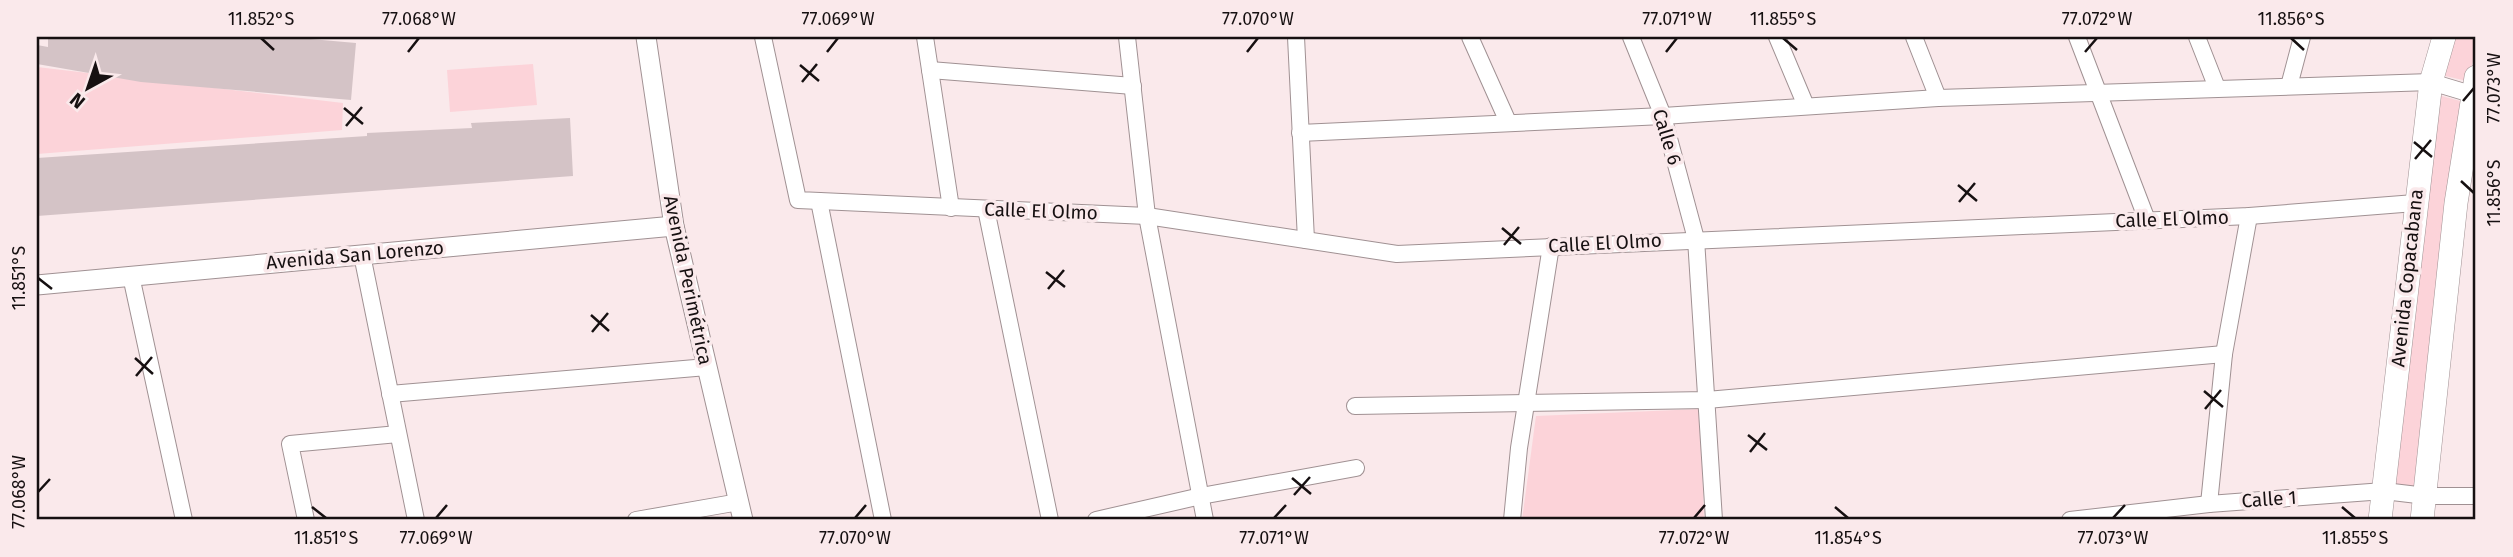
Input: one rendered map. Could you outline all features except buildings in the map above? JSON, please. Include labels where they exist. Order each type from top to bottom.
[{"type":"main road","name":"Avenida Copacabana","points":[[2380,520],[2431,82],[2444,37]]},
{"type":"main road","points":[[2422,520],[2456,203],[2474,86]]},
{"type":"street","name":"Avenida Perimétrica","points":[[646,37],[674,226],[741,511]]},
{"type":"street","name":"Calle El Olmo","points":[[763,37],[798,200],[1147,216],[1397,254],[2249,216],[2415,203]]},
{"type":"street","points":[[925,37],[951,208]]},
{"type":"street","points":[[1127,37],[1147,216],[1205,520]]},
{"type":"street","points":[[1296,37],[1306,240]]},
{"type":"street","points":[[1470,37],[1508,122]]},
{"type":"street","name":"Calle 6","points":[[1631,37],[1663,116],[1696,239],[1714,520]]},
{"type":"street","points":[[1777,37],[1805,106]]},
{"type":"street","points":[[1914,37],[1938,98]]},
{"type":"street","points":[[2077,37],[2100,91],[2147,220]]},
{"type":"street","points":[[2197,37],[2217,88]]},
{"type":"street","points":[[2289,86],[2302,37]]},
{"type":"street","points":[[930,71],[1133,86]]},
{"type":"street","points":[[1300,133],[2100,91],[2431,82],[2474,86]]},
{"type":"street","points":[[819,201],[884,520]]},
{"type":"street","points":[[986,209],[1051,520]]},
{"type":"street","points":[[2209,504],[2224,354],[2249,216]]},
{"type":"street","name":"Avenida San Lorenzo","points":[[37,285],[674,226]]},
{"type":"street","points":[[1512,520],[1525,404],[1551,246]]},
{"type":"street","points":[[362,255],[416,520]]},
{"type":"street","points":[[131,276],[184,520]]},
{"type":"street","points":[[1355,406],[1707,400],[2224,354]]},
{"type":"street","points":[[390,394],[707,367]]},
{"type":"street","points":[[306,520],[290,444],[398,434]]},
{"type":"street","points":[[1096,520],[1201,496],[1356,468]]},
{"type":"street","name":"Calle 1","points":[[2070,520],[2209,504],[2384,491],[2426,496],[2476,496]]},
{"type":"street","points":[[636,520],[741,511]]},
{"type":"shaded area","points":[[2452,37],[2476,37],[2476,51],[2467,81],[2441,75]]},
{"type":"shaded area","points":[[533,64],[537,105],[450,112],[447,70]]},
{"type":"shaded area","points":[[37,67],[343,103],[342,130],[37,154]]},
{"type":"shaded area","points":[[2434,94],[2464,102],[2421,489],[2389,483]]},
{"type":"shaded area","points":[[1700,409],[1704,520],[1522,520],[1536,416]]}]
